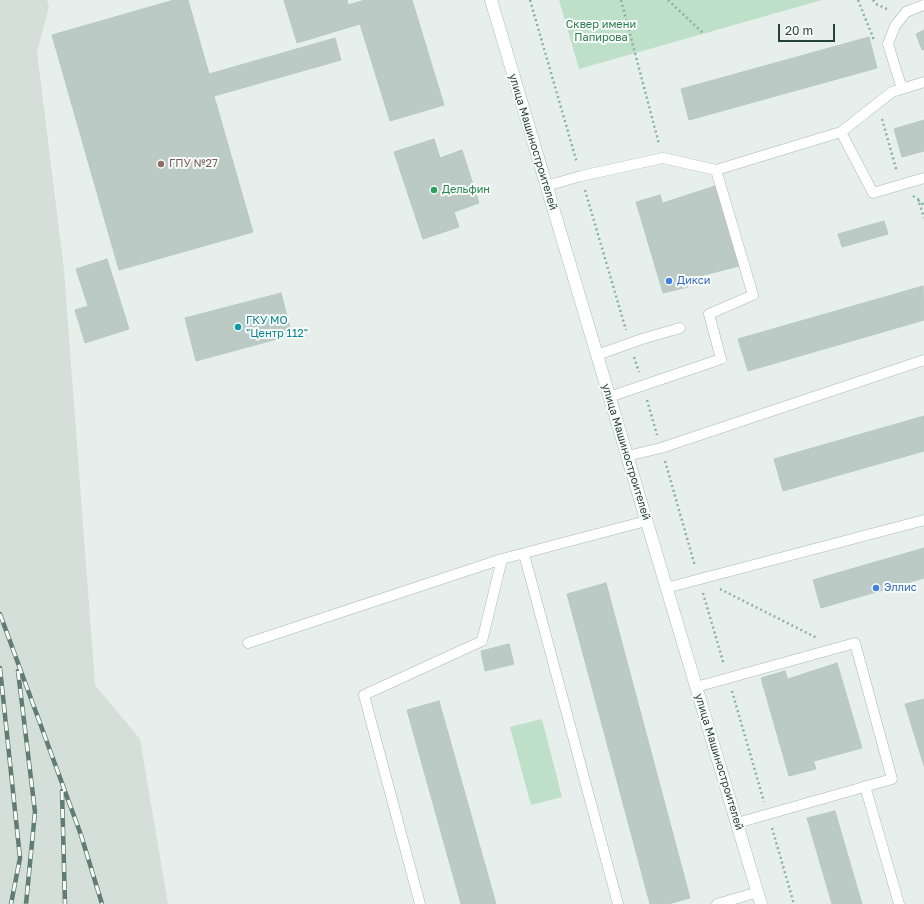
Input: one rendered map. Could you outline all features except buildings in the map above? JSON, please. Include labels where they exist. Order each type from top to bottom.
[{"type":"street","name":"улица Машиностроителей","points":[[490,0],[761,904]]},
{"type":"lane","points":[[902,89],[888,44],[895,26],[906,12],[924,5]]},
{"type":"lane","points":[[546,186],[581,176],[663,158],[716,170],[841,132],[892,92],[924,82]]},
{"type":"lane","points":[[841,132],[873,193],[924,178]]},
{"type":"lane","points":[[609,398],[721,359],[709,314],[753,295],[716,170]]},
{"type":"lane","points":[[597,355],[642,339],[680,328]]},
{"type":"lane","points":[[627,456],[661,448],[924,360]]},
{"type":"lane","points":[[666,588],[924,520]]},
{"type":"lane","points":[[248,643],[502,559],[646,521]]},
{"type":"lane","points":[[524,554],[618,904]]},
{"type":"lane","points":[[420,904],[364,695],[482,641],[502,559]]},
{"type":"lane","points":[[696,687],[855,643],[892,779],[737,823]]},
{"type":"lane","points":[[865,786],[899,904]]},
{"type":"lane","points":[[717,904],[758,892]]},
{"type":"path","points":[[621,0],[663,158]]},
{"type":"path","points":[[668,0],[703,33]]},
{"type":"path","points":[[918,200],[924,205]]},
{"type":"path","points":[[699,579],[837,648]]},
{"type":"shaded area","points":[[0,0],[47,0],[49,7],[37,52],[64,270],[95,685],[140,739],[168,904],[0,904]]},
{"type":"green space","name":"Сквер имени Папирова","points":[[559,0],[822,0],[579,69]]},
{"type":"green space","points":[[542,719],[562,797],[531,805],[510,727]]},
{"type":"railway","points":[[0,614],[81,835],[102,904]]},
{"type":"railway","points":[[0,668],[20,858],[11,904]]},
{"type":"railway","points":[[18,671],[35,812],[26,904]]},
{"type":"railway","points":[[62,791],[65,904]]},
{"type":"place","name":"ГПУ №27","points":[[161,164]]},
{"type":"place","name":"Дельфин","points":[[434,190]]},
{"type":"place","name":"Дикси","points":[[669,281]]},
{"type":"place","name":"ГКУ МО \"Центр 112\"","points":[[238,327]]},
{"type":"place","name":"Эллис","points":[[876,588]]}]
